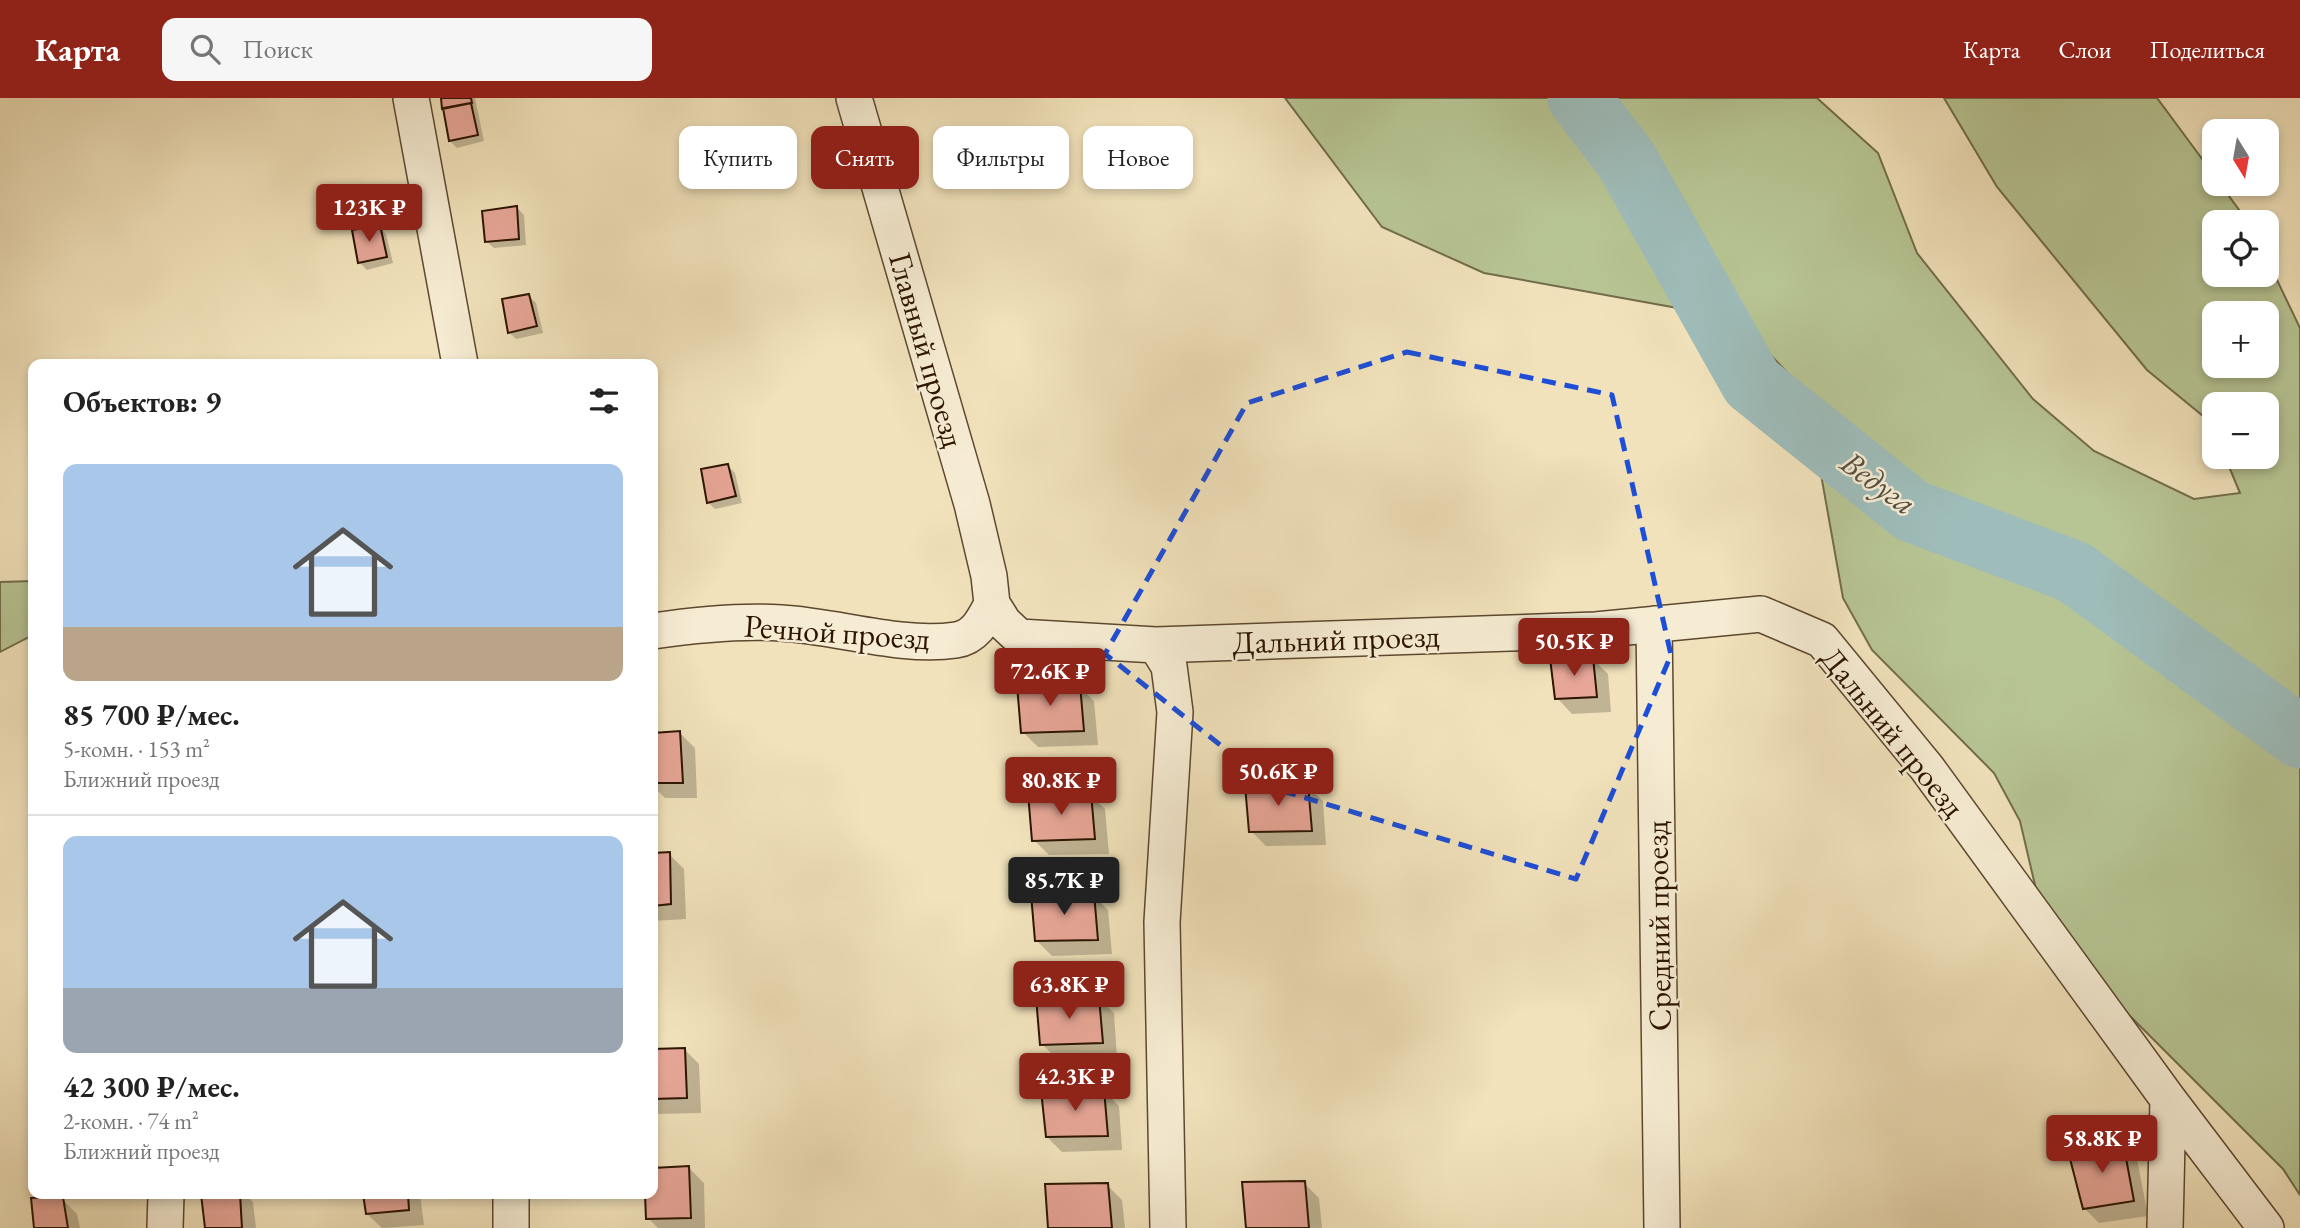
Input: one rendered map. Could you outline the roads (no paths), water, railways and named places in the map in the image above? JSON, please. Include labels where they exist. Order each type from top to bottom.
[{"type":"street","points":[[411,98],[459,359]]},
{"type":"street","name":"Главный проезд","points":[[854,98],[969,492],[989,576],[992,604]]},
{"type":"street","points":[[992,604],[1004,623],[1019,637],[1156,645],[1169,666],[1175,712],[1162,922],[1168,1228]]},
{"type":"street","name":"Речной проезд","points":[[658,630],[694,625],[781,623],[915,640],[959,640],[980,627],[992,604]]},
{"type":"street","name":"Дальний проезд","points":[[1156,645],[1596,630],[1761,614],[1822,640],[1927,768],[2168,1099],[2266,1228]]},
{"type":"street","name":"Средний проезд","points":[[1654,624],[1662,1228]]},
{"type":"street","points":[[2165,1228],[2168,1099]]},
{"type":"street","points":[[165,1228],[166,1199]]},
{"type":"street","points":[[511,1199],[511,1228]]},
{"type":"waterway","name":"Ведуга","points":[[1579,98],[1627,161],[1752,383],[1912,511],[2074,572],[2300,737]]}]
